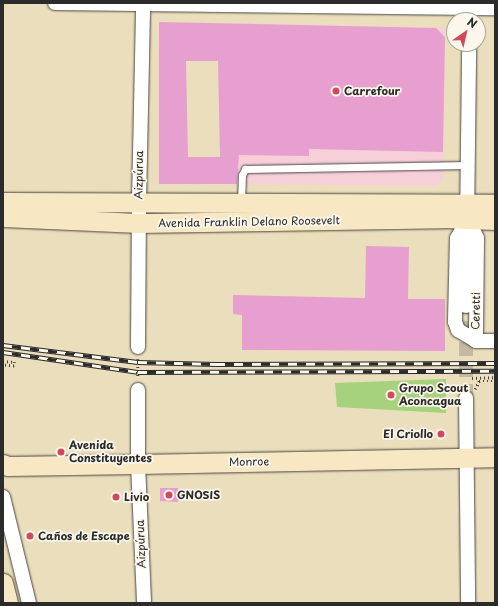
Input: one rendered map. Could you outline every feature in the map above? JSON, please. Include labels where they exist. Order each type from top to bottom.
[{"type":"street","points":[[55,3],[469,10],[495,8]]},
{"type":"street","name":"Aizpúrua","points":[[138,347],[143,4]]},
{"type":"street","name":"Ceretti","points":[[466,306],[469,52]]},
{"type":"street","name":"Avenida Franklin Delano Roosevelt","points":[[3,202],[241,204],[468,212],[495,220]]},
{"type":"street","name":"Avenida Franklin Delano Roosevelt","points":[[3,217],[139,224],[468,212],[495,204]]},
{"type":"street","name":"Ceretti","points":[[468,212],[477,238],[476,341],[464,336],[458,330],[455,322],[457,238],[468,212]]},
{"type":"street","points":[[476,341],[495,341]]},
{"type":"street","name":"Aizpúrua","points":[[138,390],[138,464],[144,603]]},
{"type":"street","points":[[468,603],[466,458],[474,436],[475,396],[469,395]]},
{"type":"street","name":"Monroe","points":[[3,464],[8,466],[495,457]]},
{"type":"street","points":[[3,497],[29,603]]},
{"type":"street","points":[[3,584],[8,603]]},
{"type":"lane","points":[[241,204],[242,175],[246,169],[468,166]]},
{"type":"path","points":[[138,347],[138,390]]},
{"type":"path","points":[[3,360],[15,362],[14,366],[3,365]]},
{"type":"path","points":[[472,378],[495,377]]},
{"type":"path","points":[[469,395],[479,381],[495,381]]},
{"type":"shaded area","points":[[238,23],[445,28],[443,180],[435,186],[238,184]]},
{"type":"green space","name":"Grupo Scout Aconcagua","points":[[446,379],[446,413],[337,407],[335,383]]},
{"type":"building","points":[[159,22],[436,28],[445,37],[443,152],[309,149],[309,156],[239,155],[237,184],[159,184]],"holes":[[[186,61],[218,61],[220,157],[188,157]]]},
{"type":"building","points":[[366,246],[409,247],[408,299],[445,299],[445,351],[242,350],[242,315],[233,314],[233,295],[365,298]]},
{"type":"building","name":"GNOSIS","points":[[160,488],[178,488],[178,502],[160,501]]},
{"type":"tunnel","points":[[466,306],[466,398]]},
{"type":"railway","points":[[3,345],[138,362],[216,364],[495,363]]},
{"type":"railway","points":[[3,352],[138,372],[495,371]]},
{"type":"place","name":"Carrefour","points":[[336,91]]},
{"type":"place","name":"Grupo Scout Aconcagua","points":[[391,395]]},
{"type":"place","name":"El Criollo","points":[[441,434]]},
{"type":"place","name":"Avenida Constituyentes","points":[[61,452]]},
{"type":"place","name":"GNOSIS","points":[[169,495]]},
{"type":"place","name":"Livio","points":[[116,497]]},
{"type":"place","name":"Caños de Escape","points":[[30,536]]}]
